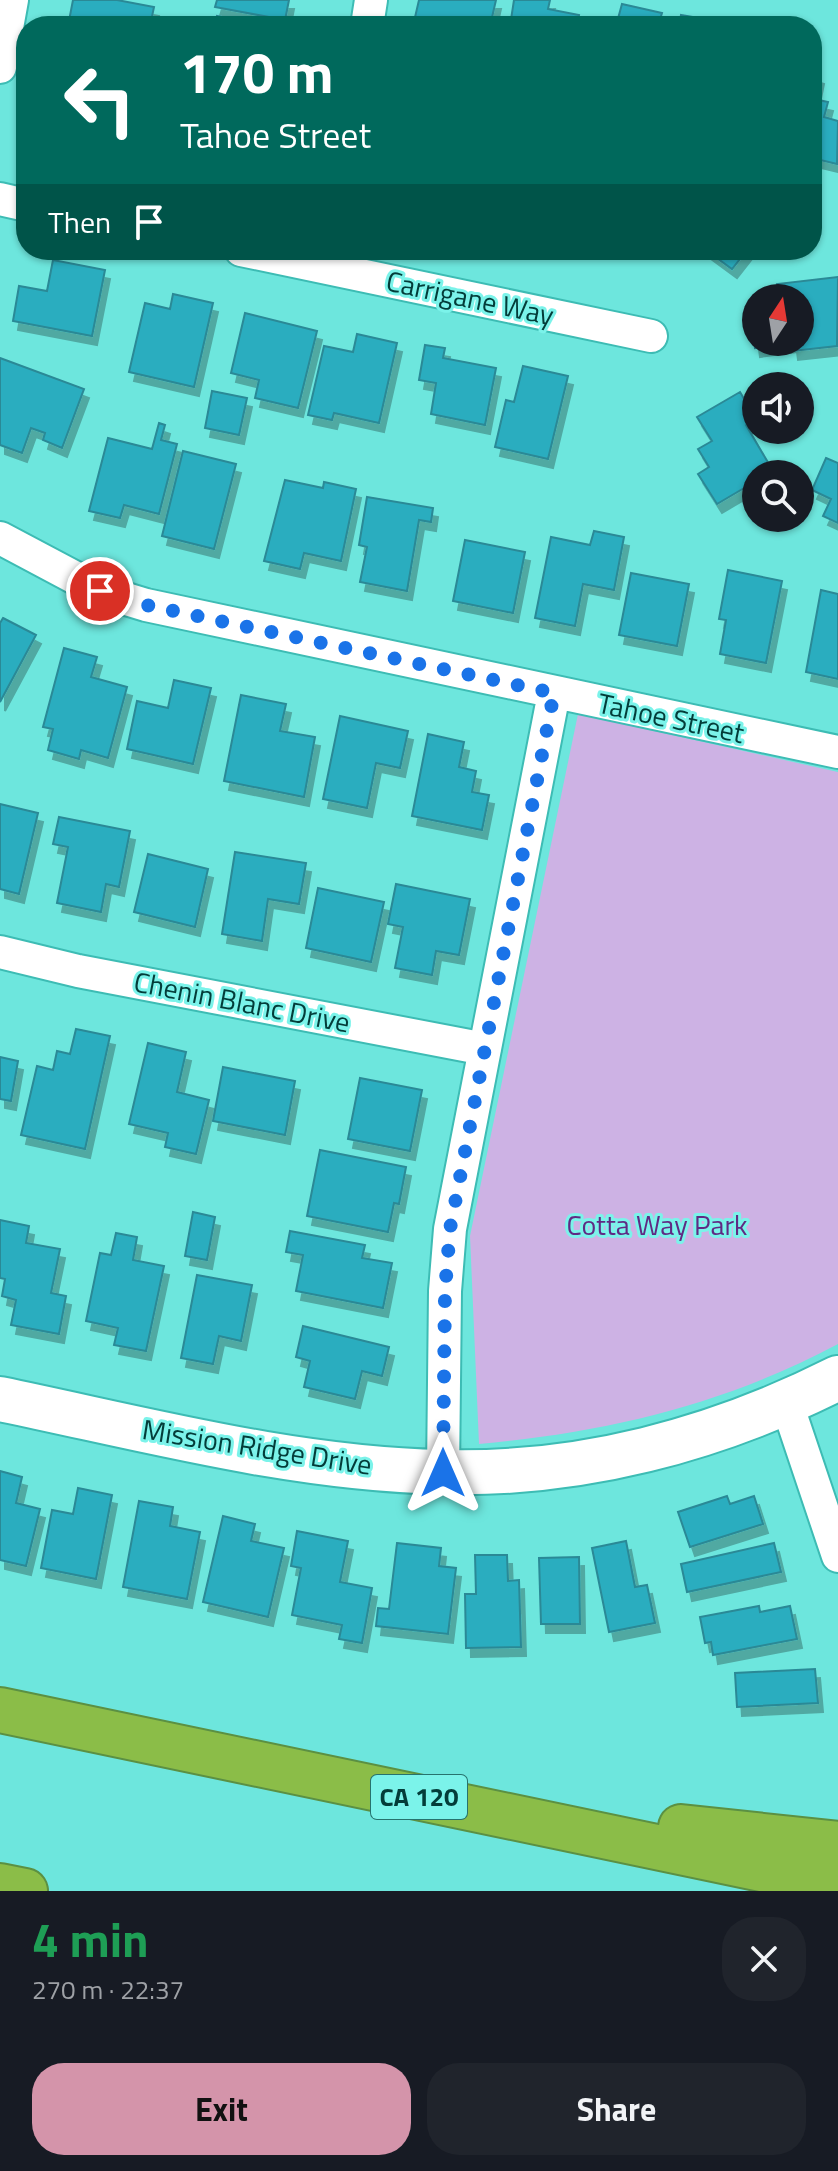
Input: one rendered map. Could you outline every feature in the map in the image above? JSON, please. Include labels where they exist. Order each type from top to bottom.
[{"type":"highway","name":"CA 120","points":[[0,1710],[838,1885]]},
{"type":"highway","points":[[440,1802],[838,1844]]},
{"type":"highway","points":[[0,1886],[25,1891]]},
{"type":"street","points":[[0,67],[12,0]]},
{"type":"street","name":"Carrigane Way","points":[[332,260],[651,336]]},
{"type":"street","name":"Tahoe Street","points":[[0,538],[100,591],[146,605],[838,752]]},
{"type":"street","points":[[443,1473],[445,1291],[450,1229],[554,693]]},
{"type":"street","name":"Chenin Blanc Drive","points":[[0,952],[78,971],[485,1049]]},
{"type":"street","name":"Mission Ridge Drive","points":[[0,1399],[215,1444],[367,1467],[443,1473],[545,1467],[633,1454],[709,1433],[787,1404],[838,1378]]},
{"type":"street","points":[[787,1404],[838,1556]]},
{"type":"green space","name":"Cotta Way Park","points":[[578,714],[838,772],[838,1344],[752,1384],[664,1412],[573,1432],[479,1444],[470,1236]]},
{"type":"building","points":[[73,0],[117,0],[154,7],[152,16],[70,16]]},
{"type":"building","points":[[217,0],[289,0],[286,16],[263,16],[215,7]]},
{"type":"building","points":[[419,0],[496,0],[492,16],[415,16]]},
{"type":"building","points":[[514,0],[550,0],[548,9],[579,15],[579,16],[512,16]]},
{"type":"building","points":[[622,4],[662,13],[661,16],[619,16]]},
{"type":"building","points":[[822,101],[828,102],[824,117],[838,121],[837,164],[822,160]]},
{"type":"building","points":[[53,260],[105,270],[92,336],[13,321],[19,286],[47,291]]},
{"type":"building","points":[[720,260],[739,260],[732,269]]},
{"type":"building","points":[[838,277],[837,346],[814,349],[814,284],[777,284]]},
{"type":"building","points":[[173,294],[213,303],[194,387],[129,372],[145,303],[170,309]]},
{"type":"building","points":[[245,313],[317,331],[298,408],[255,398],[259,380],[231,373]]},
{"type":"building","points":[[357,334],[397,343],[379,423],[334,413],[332,420],[308,415],[324,346],[353,352]]},
{"type":"building","points":[[425,345],[445,348],[443,358],[496,368],[485,425],[431,414],[436,383],[419,380]]},
{"type":"building","points":[[0,358],[84,389],[62,448],[43,440],[45,433],[31,428],[22,453],[0,445]]},
{"type":"building","points":[[523,366],[568,376],[548,459],[495,447],[506,400],[514,402]]},
{"type":"building","points":[[212,391],[247,398],[239,435],[205,428]]},
{"type":"building","points":[[740,392],[742,444],[757,444],[767,460],[742,460],[742,489],[717,504],[698,474],[709,467],[698,449],[712,441],[697,417]]},
{"type":"building","points":[[159,423],[165,425],[161,440],[177,444],[159,514],[124,505],[120,518],[89,511],[108,438],[152,449]]},
{"type":"building","points":[[183,451],[236,464],[214,549],[162,536]]},
{"type":"building","points":[[826,458],[838,463],[838,523],[823,516],[831,499],[814,491]]},
{"type":"building","points":[[285,480],[323,488],[324,482],[356,489],[341,561],[304,553],[300,569],[264,561]]},
{"type":"building","points":[[367,497],[433,508],[431,522],[419,520],[407,591],[360,582],[367,547],[359,545]]},
{"type":"building","points":[[594,531],[624,537],[614,590],[583,584],[575,626],[535,618],[551,537],[590,545]]},
{"type":"building","points":[[465,540],[525,552],[513,613],[453,601]]},
{"type":"building","points":[[728,570],[782,581],[766,663],[720,654],[726,620],[719,619]]},
{"type":"building","points":[[631,573],[689,584],[677,646],[619,635]]},
{"type":"building","points":[[821,590],[838,594],[838,679],[806,672]]},
{"type":"building","points":[[3,618],[36,635],[0,702],[0,623]]},
{"type":"building","points":[[64,648],[97,657],[91,677],[127,687],[108,758],[81,750],[79,759],[48,750],[53,729],[43,727]]},
{"type":"building","points":[[174,680],[211,688],[193,764],[127,749],[137,701],[168,708]]},
{"type":"building","points":[[241,695],[286,704],[280,731],[315,737],[304,797],[224,781]]},
{"type":"building","points":[[340,716],[408,731],[400,768],[376,763],[367,808],[323,799]]},
{"type":"building","points":[[428,734],[464,742],[459,767],[476,771],[472,792],[489,795],[482,830],[412,816]]},
{"type":"building","points":[[0,804],[38,813],[19,894],[0,889]]},
{"type":"building","points":[[59,817],[130,831],[119,887],[106,884],[101,912],[57,903],[68,847],[53,844]]},
{"type":"building","points":[[235,852],[306,863],[299,904],[268,899],[262,941],[222,934]]},
{"type":"building","points":[[148,854],[208,869],[195,927],[134,912]]},
{"type":"building","points":[[396,884],[470,899],[459,955],[436,951],[432,975],[395,968],[403,927],[388,924]]},
{"type":"building","points":[[318,888],[384,902],[371,962],[306,948]]},
{"type":"building","points":[[76,1029],[110,1036],[85,1149],[21,1135],[37,1066],[53,1070],[57,1051],[70,1054]]},
{"type":"building","points":[[148,1043],[186,1052],[177,1092],[209,1100],[196,1154],[165,1147],[168,1133],[129,1124]]},
{"type":"building","points":[[0,1057],[18,1061],[11,1101],[0,1099]]},
{"type":"building","points":[[223,1067],[295,1081],[285,1135],[213,1121]]},
{"type":"building","points":[[360,1078],[422,1090],[410,1151],[348,1139]]},
{"type":"building","points":[[320,1150],[406,1167],[399,1204],[394,1203],[388,1232],[307,1216]]},
{"type":"building","points":[[193,1212],[215,1217],[207,1260],[185,1256]]},
{"type":"building","points":[[0,1220],[29,1226],[26,1243],[60,1249],[51,1293],[66,1296],[59,1334],[11,1325],[16,1300],[2,1296],[5,1279],[0,1278]]},
{"type":"building","points":[[290,1231],[365,1245],[362,1258],[392,1263],[383,1308],[296,1291],[303,1255],[286,1252]]},
{"type":"building","points":[[116,1233],[137,1237],[133,1260],[164,1266],[146,1351],[114,1345],[118,1328],[86,1321],[100,1253],[111,1255]]},
{"type":"building","points":[[197,1275],[252,1285],[241,1341],[219,1336],[213,1364],[181,1358]]},
{"type":"building","points":[[303,1326],[389,1347],[382,1376],[362,1371],[355,1399],[304,1387],[310,1361],[296,1357]]},
{"type":"building","points":[[0,1471],[22,1477],[16,1503],[40,1509],[26,1566],[0,1560]]},
{"type":"building","points":[[78,1488],[112,1495],[96,1579],[41,1568],[52,1510],[73,1514]]},
{"type":"building","points":[[727,1496],[730,1504],[754,1496],[763,1524],[690,1547],[678,1512]]},
{"type":"building","points":[[139,1501],[173,1507],[170,1526],[200,1532],[187,1599],[123,1587]]},
{"type":"building","points":[[223,1516],[255,1524],[251,1541],[284,1548],[268,1617],[203,1602]]},
{"type":"building","points":[[297,1531],[348,1541],[340,1582],[372,1588],[362,1643],[339,1639],[342,1625],[292,1615],[301,1568],[291,1566]]},
{"type":"building","points":[[626,1541],[635,1587],[647,1585],[655,1623],[609,1632],[592,1548]]},
{"type":"building","points":[[397,1543],[441,1548],[439,1566],[456,1568],[448,1634],[376,1626],[378,1608],[389,1609]]},
{"type":"building","points":[[774,1543],[781,1572],[687,1592],[681,1564]]},
{"type":"building","points":[[475,1555],[507,1555],[508,1581],[519,1580],[521,1647],[466,1648],[465,1594],[476,1594]]},
{"type":"building","points":[[579,1557],[580,1624],[541,1624],[539,1558]]},
{"type":"building","points":[[759,1606],[760,1612],[790,1606],[797,1639],[713,1655],[711,1642],[705,1643],[700,1617]]},
{"type":"building","points":[[815,1669],[818,1703],[737,1707],[735,1673]]},
{"type":"route","points":[[100,591],[146,605],[554,693],[450,1229],[445,1291],[443,1473]]}]
